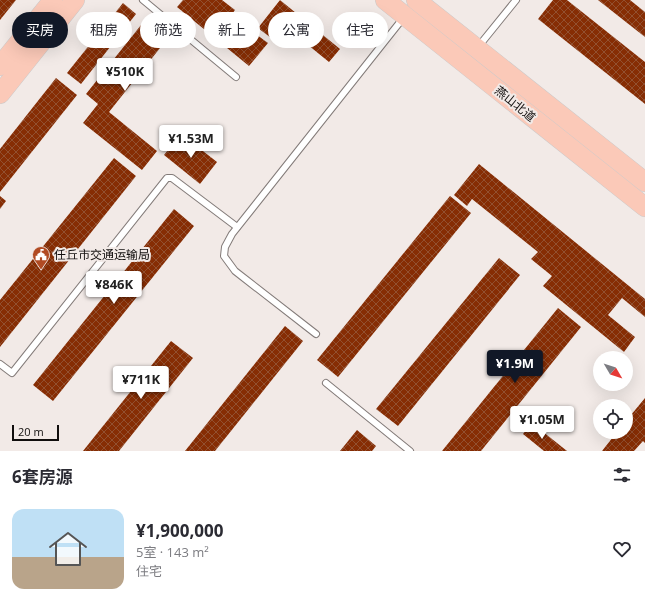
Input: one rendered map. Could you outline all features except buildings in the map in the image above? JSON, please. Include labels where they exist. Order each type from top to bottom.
[{"type":"main road","points":[[0,66],[53,0]]},
{"type":"main road","points":[[0,94],[75,0]]},
{"type":"main road","name":"燕山北道","points":[[385,0],[645,207]]},
{"type":"main road","name":"燕山北道","points":[[416,0],[645,182]]},
{"type":"lane","points":[[143,0],[236,76]]},
{"type":"lane","points":[[477,49],[516,0]]},
{"type":"lane","points":[[316,334],[235,271],[224,256],[225,247],[237,227],[405,16]]},
{"type":"lane","points":[[0,364],[12,373],[166,178],[172,178],[237,227]]},
{"type":"lane","points":[[326,383],[410,451]]},
{"type":"place","name":"任丘市交通运输局","points":[[41,270]]}]
